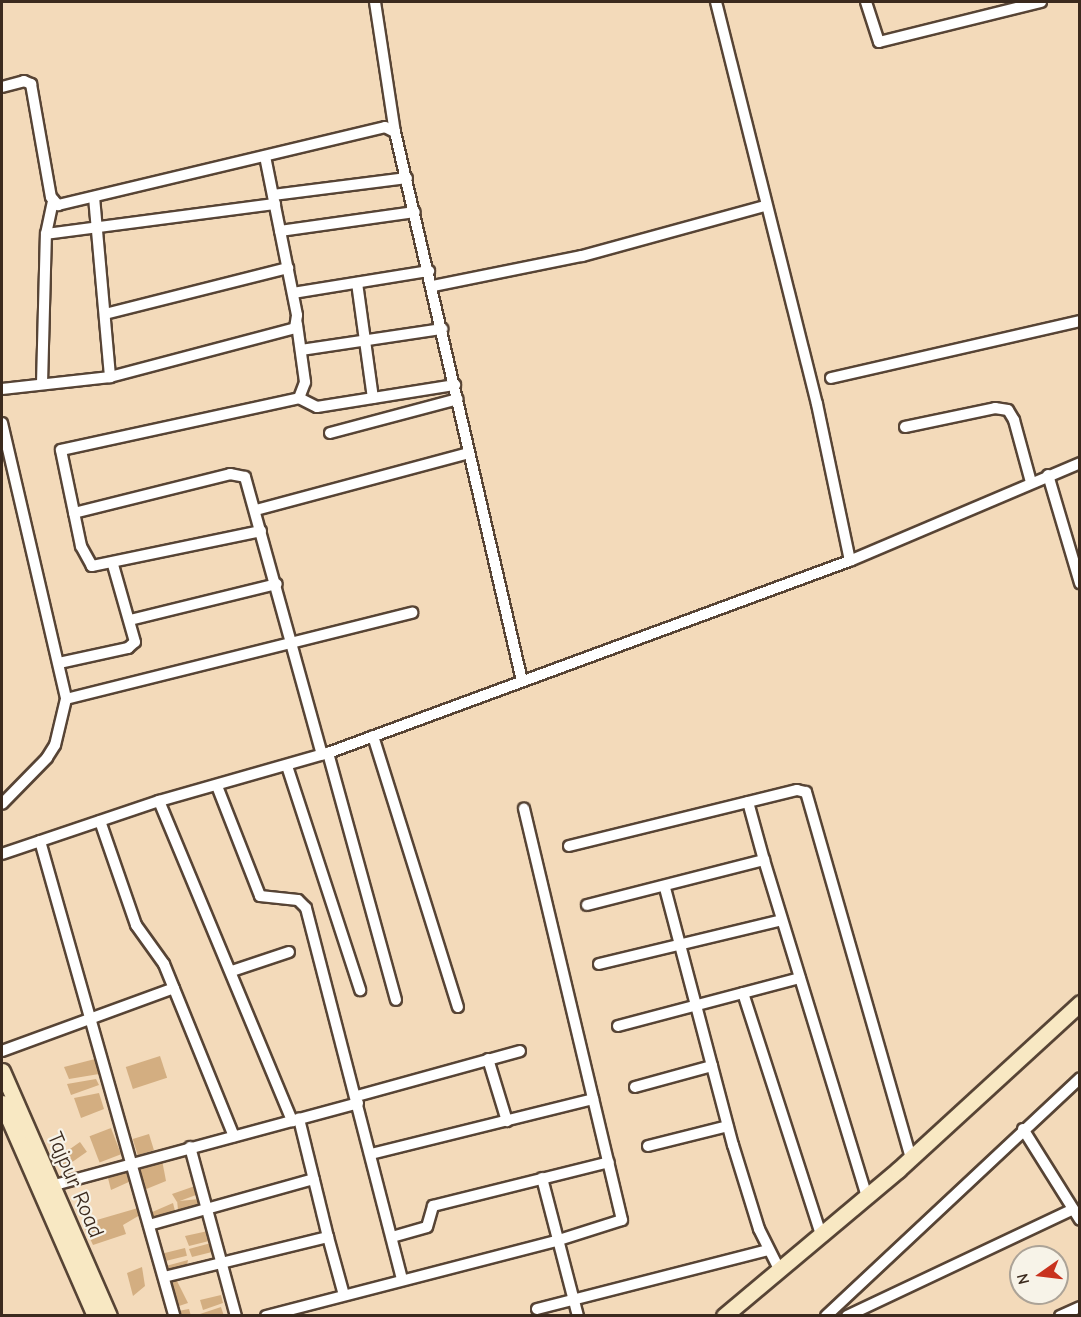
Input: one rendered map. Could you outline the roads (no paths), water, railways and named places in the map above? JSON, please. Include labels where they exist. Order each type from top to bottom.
[{"type":"main road","points":[[724,1316],[867,1196],[1080,1003]]},
{"type":"main road","name":"Tajpur Road","points":[[2,1071],[108,1316]]},
{"type":"main road","name":"Tajpur Road","points":[[2,1103],[95,1316]]},
{"type":"street","points":[[377,2],[393,130],[433,286],[522,681]]},
{"type":"street","points":[[716,2],[816,404],[850,561]]},
{"type":"street","points":[[866,2],[875,39],[880,42],[1041,2]]},
{"type":"street","points":[[2,87],[24,81],[31,84],[53,200],[46,234],[42,384]]},
{"type":"street","points":[[53,200],[63,205],[265,156],[393,130]]},
{"type":"street","points":[[265,156],[293,293],[305,381],[299,398]]},
{"type":"street","points":[[46,234],[98,230],[406,178]]},
{"type":"street","points":[[94,197],[110,376]]},
{"type":"street","points":[[433,286],[582,256],[765,206]]},
{"type":"street","points":[[280,231],[415,212]]},
{"type":"street","points":[[105,314],[288,268]]},
{"type":"street","points":[[293,293],[429,271]]},
{"type":"street","points":[[357,283],[373,398]]},
{"type":"street","points":[[831,378],[1080,321]]},
{"type":"street","points":[[2,388],[110,376],[291,330],[297,324]]},
{"type":"street","points":[[301,350],[442,329]]},
{"type":"street","points":[[261,531],[96,567],[88,562],[74,513],[61,455],[62,448],[139,435],[299,398],[317,406],[455,385]]},
{"type":"street","points":[[330,433],[458,399]]},
{"type":"street","points":[[905,427],[995,408],[1008,410],[1014,420],[1031,482]]},
{"type":"street","points":[[2,423],[66,699],[51,751],[2,804]]},
{"type":"street","points":[[256,510],[469,453]]},
{"type":"street","points":[[2,854],[159,801],[325,754],[850,561],[1080,463]]},
{"type":"street","points":[[74,513],[237,473],[248,482],[396,1000]]},
{"type":"street","points":[[1048,475],[1080,583]]},
{"type":"street","points":[[59,663],[132,646],[135,636],[113,565]]},
{"type":"street","points":[[130,620],[277,584]]},
{"type":"street","points":[[66,699],[293,646],[412,613]]},
{"type":"street","points":[[373,736],[458,1007]]},
{"type":"street","points":[[287,766],[360,990]]},
{"type":"street","points":[[218,786],[260,896],[298,900],[306,908],[402,1280]]},
{"type":"street","points":[[569,846],[797,790],[810,797],[911,1157]]},
{"type":"street","points":[[159,801],[216,945],[232,971],[295,1120],[314,1179],[344,1295]]},
{"type":"street","points":[[748,802],[867,1196]]},
{"type":"street","points":[[266,1316],[559,1240],[622,1220],[525,808]]},
{"type":"street","points":[[100,821],[136,926],[164,964],[234,1136]]},
{"type":"street","points":[[40,841],[174,1316]]},
{"type":"street","points":[[587,905],[665,888],[764,860]]},
{"type":"street","points":[[665,888],[728,1125],[768,1250],[779,1269]]},
{"type":"street","points":[[599,964],[782,920]]},
{"type":"street","points":[[232,971],[289,952]]},
{"type":"street","points":[[618,1026],[800,978]]},
{"type":"street","points":[[2,1050],[174,988]]},
{"type":"street","points":[[743,993],[821,1234]]},
{"type":"street","points":[[51,1186],[295,1120],[357,1099],[520,1051]]},
{"type":"street","points":[[488,1059],[507,1121]]},
{"type":"street","points":[[635,1087],[712,1066]]},
{"type":"street","points":[[826,1316],[1080,1078]]},
{"type":"street","points":[[371,1154],[594,1099]]},
{"type":"street","points":[[648,1146],[728,1125]]},
{"type":"street","points":[[1023,1129],[1080,1220]]},
{"type":"street","points":[[190,1148],[236,1316]]},
{"type":"street","points":[[392,1237],[428,1227],[433,1206],[609,1162]]},
{"type":"street","points":[[542,1178],[578,1316]]},
{"type":"street","points":[[149,1225],[314,1179]]},
{"type":"street","points":[[847,1316],[1073,1209]]},
{"type":"street","points":[[164,1277],[328,1237]]},
{"type":"street","points":[[537,1308],[768,1250]]},
{"type":"street","points":[[1060,1316],[1080,1307]]}]
